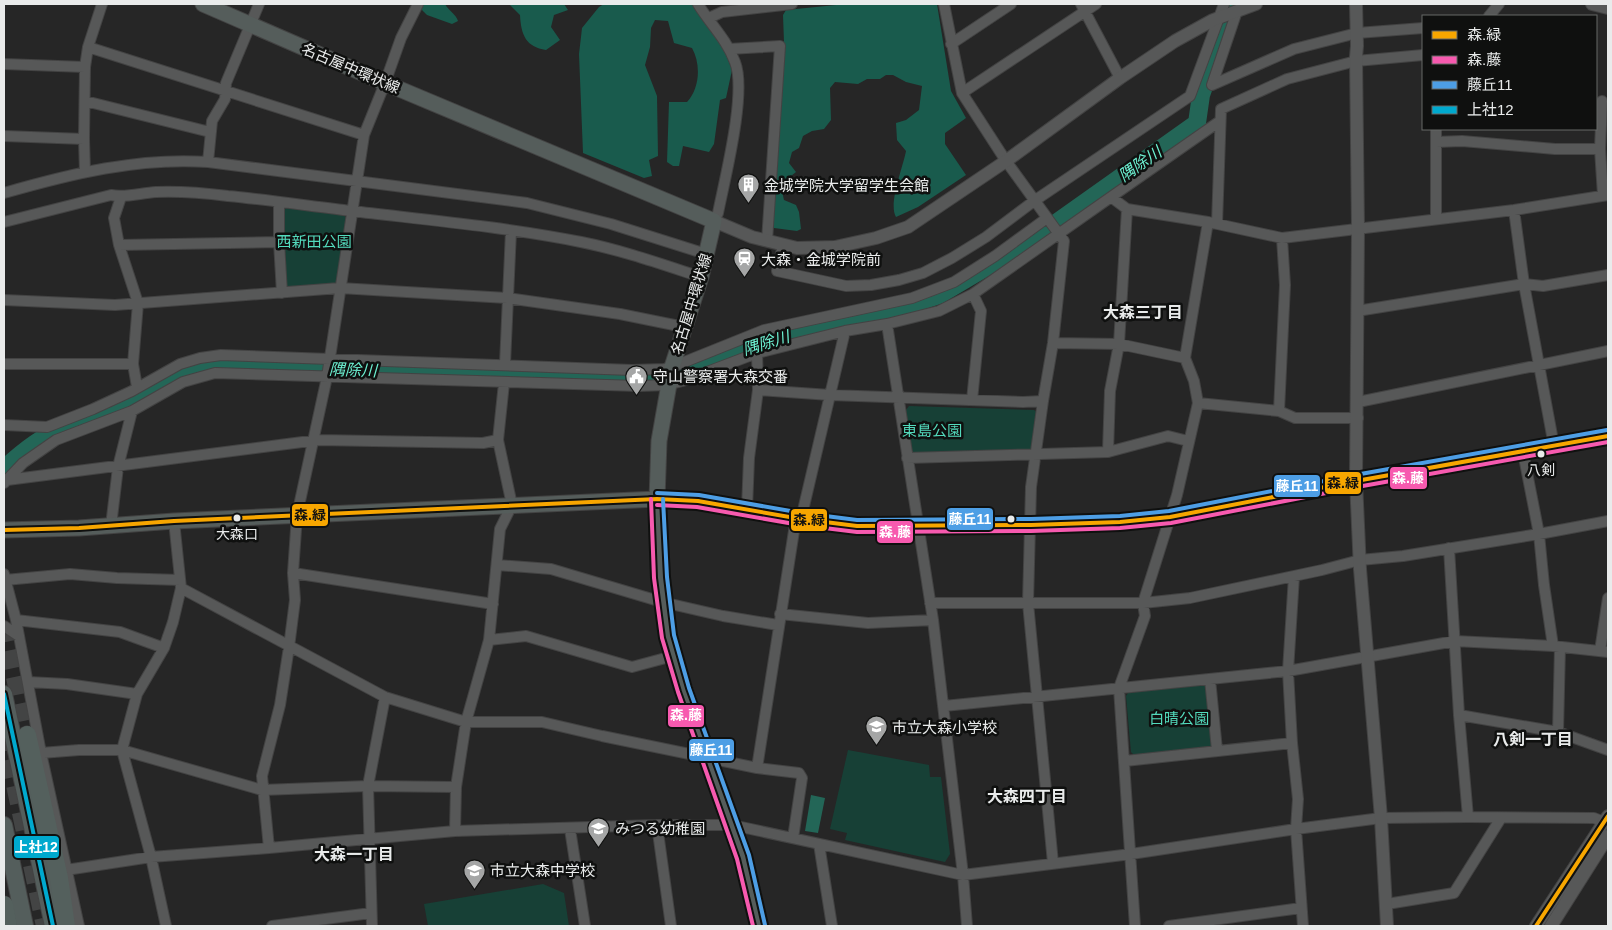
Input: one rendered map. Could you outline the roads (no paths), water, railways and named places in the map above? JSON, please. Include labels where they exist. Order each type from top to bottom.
[{"type":"highway","points":[[4,694],[53,926]]},
{"type":"highway","points":[[26,736],[59,878],[66,926]]},
{"type":"highway","points":[[4,825],[25,926]]},
{"type":"highway","points":[[4,906],[8,926]]},
{"type":"main road","name":"名古屋中環状線","points":[[203,4],[714,222],[701,277],[669,376],[658,441],[657,499],[662,602],[673,656],[732,825],[753,894],[759,926]]},
{"type":"main road","points":[[4,530],[657,499],[680,499],[857,526],[1112,523],[1170,517],[1356,481],[1554,446],[1608,440]]},
{"type":"street","points":[[85,172],[85,66],[88,47],[102,4]]},
{"type":"street","points":[[208,162],[212,121],[225,99],[226,83],[259,4]]},
{"type":"street","points":[[269,848],[262,776],[280,705],[295,600],[293,573],[297,515],[327,377],[364,135],[401,38],[418,4]]},
{"type":"street","points":[[698,4],[722,35],[739,72],[740,82],[735,122],[718,213],[714,222],[752,237],[797,248],[835,247],[876,238],[908,227],[1006,161],[1175,40],[1236,9]]},
{"type":"street","points":[[709,18],[722,12],[763,5],[792,4]]},
{"type":"street","points":[[944,4],[962,93],[1006,161],[1064,241],[1053,343],[1031,487],[1028,603],[1053,864]]},
{"type":"street","points":[[951,44],[1011,4]]},
{"type":"street","points":[[962,93],[1083,8],[1096,4]]},
{"type":"street","points":[[1356,4],[1358,230],[1356,481],[1367,657],[1381,818],[1387,926]]},
{"type":"street","points":[[1490,15],[1499,4]]},
{"type":"street","points":[[1592,4],[1608,8]]},
{"type":"street","points":[[1083,8],[1120,78]]},
{"type":"street","points":[[1236,9],[1212,85],[1294,49],[1357,33],[1422,28]]},
{"type":"street","points":[[783,245],[777,271],[846,286],[872,286],[899,280],[923,273],[952,258],[986,237],[1034,200],[1190,96],[1236,9]]},
{"type":"street","points":[[729,49],[780,46],[767,241]]},
{"type":"street","points":[[88,47],[364,135]]},
{"type":"street","points":[[1135,926],[1119,688],[1145,616],[1143,603],[1170,517],[1198,403],[1194,381],[1185,358],[1212,223],[1221,109],[1287,79],[1356,61],[1422,55]]},
{"type":"street","points":[[4,64],[85,66]]},
{"type":"street","points":[[1112,197],[1127,209],[1212,223],[1282,238],[1514,210],[1606,195],[1600,149],[1602,101]]},
{"type":"street","points":[[85,102],[210,132]]},
{"type":"street","points":[[5,482],[23,463],[56,440],[132,411],[183,382],[215,373],[639,386],[669,376],[764,330],[912,298],[954,282],[996,256],[1112,197],[1220,121]]},
{"type":"street","points":[[1436,130],[1436,218]]},
{"type":"street","points":[[4,136],[84,139]]},
{"type":"street","points":[[1436,142],[1462,141],[1555,149],[1600,149]]},
{"type":"street","points":[[4,193],[85,172],[124,165],[165,161],[208,162],[526,203],[611,224],[706,254]]},
{"type":"street","points":[[4,222],[111,195],[121,197],[155,192],[184,192],[450,221],[582,242],[701,277]]},
{"type":"street","points":[[121,197],[114,218],[119,245],[138,303],[133,364],[137,387]]},
{"type":"street","points":[[279,202],[282,293]]},
{"type":"street","points":[[1108,452],[1110,392],[1119,344],[1127,209]]},
{"type":"street","points":[[1514,210],[1524,284],[1554,446]]},
{"type":"street","points":[[4,425],[47,427],[132,391],[180,364],[200,358],[221,355],[632,370],[664,369],[669,376],[686,380],[757,353],[845,331],[886,324],[939,311],[973,294],[1052,226]]},
{"type":"street","points":[[505,364],[511,231]]},
{"type":"street","points":[[1278,410],[1285,285],[1282,238]]},
{"type":"street","points":[[119,245],[279,242]]},
{"type":"street","points":[[1357,311],[1524,284],[1543,286],[1608,275]]},
{"type":"street","points":[[4,300],[115,305],[340,288],[507,298],[620,314],[684,327]]},
{"type":"street","points":[[972,400],[981,311],[973,294]]},
{"type":"street","points":[[886,324],[933,620],[963,874],[967,926]]},
{"type":"street","points":[[757,768],[778,625],[798,518],[845,331]]},
{"type":"street","points":[[1053,343],[1119,344],[1185,358]]},
{"type":"street","points":[[1358,402],[1608,351]]},
{"type":"street","points":[[747,509],[749,458],[758,390],[757,353]]},
{"type":"street","points":[[4,364],[133,364]]},
{"type":"street","points":[[455,831],[456,787],[466,722],[489,640],[500,529],[512,505],[498,440],[504,383]]},
{"type":"street","points":[[758,390],[830,395],[1023,402],[1043,401]]},
{"type":"street","points":[[1198,403],[1278,410],[1295,418],[1358,418]]},
{"type":"street","points":[[111,526],[118,467],[132,411]]},
{"type":"street","points":[[907,458],[1108,452],[1168,436],[1188,441]]},
{"type":"street","points":[[5,482],[313,442],[482,444],[498,440]]},
{"type":"street","points":[[1523,452],[1539,534],[1544,585],[1556,647],[1558,732]]},
{"type":"street","points":[[166,926],[151,857],[122,750],[137,694],[164,648],[173,622],[180,584],[174,521]]},
{"type":"street","points":[[930,603],[1143,603],[1190,598],[1360,560],[1403,556],[1608,521]]},
{"type":"street","points":[[1449,548],[1459,715],[1468,817]]},
{"type":"street","points":[[497,565],[551,569],[662,602],[723,616],[778,625]]},
{"type":"street","points":[[293,573],[493,604]]},
{"type":"street","points":[[78,926],[41,753],[16,620],[4,577],[70,574],[180,584],[289,647],[385,697],[466,722],[542,722],[757,768],[798,773],[802,778],[792,838]]},
{"type":"street","points":[[1294,576],[1288,671],[1292,743],[1298,799],[1296,829],[1303,926]]},
{"type":"street","points":[[944,706],[1288,671],[1455,641],[1604,651],[1608,598]]},
{"type":"street","points":[[780,614],[868,623],[933,620]]},
{"type":"street","points":[[16,620],[120,632],[164,648]]},
{"type":"street","points":[[4,626],[19,636]]},
{"type":"street","points":[[489,640],[526,636],[632,667],[673,656]]},
{"type":"street","points":[[1210,678],[1217,750]]},
{"type":"street","points":[[28,682],[67,684],[137,694]]},
{"type":"street","points":[[372,926],[368,786],[385,697]]},
{"type":"street","points":[[1459,715],[1558,732],[1608,750]]},
{"type":"street","points":[[1124,761],[1292,743]]},
{"type":"street","points":[[41,753],[80,750],[122,750],[262,790],[368,786],[456,787]]},
{"type":"street","points":[[66,870],[151,857],[455,831],[657,825],[732,825],[963,874],[1131,854],[1381,818],[1606,819],[1536,926]]},
{"type":"street","points":[[1386,904],[1454,893],[1501,818]]},
{"type":"street","points":[[657,825],[671,926]]},
{"type":"street","points":[[570,829],[585,926]]},
{"type":"street","points":[[1551,926],[1608,836]]},
{"type":"street","points":[[819,844],[832,926]]},
{"type":"street","points":[[1169,926],[1301,908]]},
{"type":"street","points":[[272,926],[371,913]]},
{"type":"waterway","name":"隅除川","points":[[4,469],[31,446],[45,437],[108,412],[179,375],[209,366],[225,364],[469,372],[634,380],[676,375],[771,339],[800,335],[871,318],[939,295],[1032,240],[1197,123],[1201,95],[1233,4]]},
{"type":"tunnel","points":[[4,624],[27,735]]},
{"type":"tunnel","points":[[4,733],[45,926]]},
{"type":"place","name":"金城学院大学留学生会館","points":[[748,204]]},
{"type":"place","name":"大森・金城学院前","points":[[745,278]]},
{"type":"place","name":"守山警察署大森交番","points":[[637,395]]},
{"type":"place","name":"八剣","points":[[1541,454]]},
{"type":"place","name":"大森口","points":[[237,518]]},
{"type":"place","name":"市立大森小学校","points":[[876,746]]},
{"type":"place","name":"みつる幼稚園","points":[[599,847]]},
{"type":"place","name":"市立大森中学校","points":[[474,889]]},
{"type":"district","name":"大森三丁目","points":[[1143,312]]},
{"type":"district","name":"八剣一丁目","points":[[1533,739]]},
{"type":"district","name":"大森四丁目","points":[[1027,796]]},
{"type":"district","name":"大森一丁目","points":[[354,854]]},
{"type":"park label","name":"西新田公園","points":[[314,241]]},
{"type":"park label","name":"東島公園","points":[[932,430]]},
{"type":"park label","name":"白晴公園","points":[[1179,718]]}]
